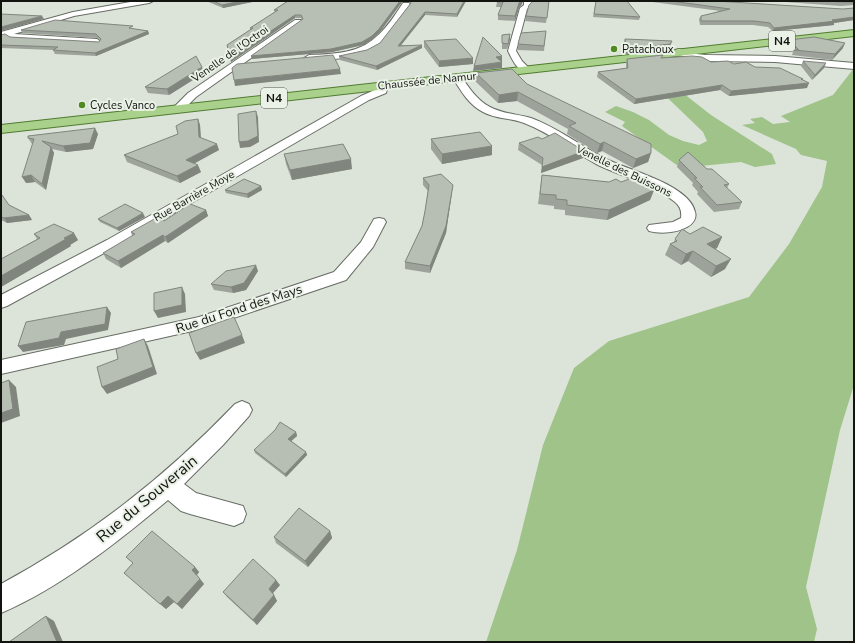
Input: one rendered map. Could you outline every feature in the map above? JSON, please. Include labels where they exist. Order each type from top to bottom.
[{"type":"main road","name":"Chaussée de Namur","points":[[1,129],[178,109],[364,93],[383,86],[854,33]]},
{"type":"street","points":[[1,35],[73,14],[149,1]]},
{"type":"street","points":[[524,3],[512,51],[518,62],[532,69]]},
{"type":"street","points":[[297,59],[343,55],[364,50],[376,43],[406,5]]},
{"type":"street","name":"Venelle de l'Octroi","points":[[178,109],[192,95],[298,22]]},
{"type":"street","points":[[1,35],[97,42]]},
{"type":"street","points":[[679,52],[700,57],[775,59],[854,66]]},
{"type":"street","points":[[237,65],[252,64]]},
{"type":"street","name":"Venelle des Buissons","points":[[458,78],[480,106],[496,113],[533,122],[603,163],[664,188],[683,202],[688,208],[688,218],[683,223],[670,227],[654,228]]},
{"type":"street","name":"Rue Barrière Moye","points":[[1,302],[112,243],[364,93]]},
{"type":"street","name":"Rue du Fond des Mays","points":[[1,367],[202,323],[340,276],[368,244],[379,222]]},
{"type":"street","name":"Rue du Souverain","points":[[1,599],[53,571],[110,534],[168,486],[242,410]]},
{"type":"street","points":[[168,486],[190,503],[234,514]]},
{"type":"green space","points":[[854,68],[854,385],[840,430],[806,587],[817,629],[814,642],[486,642],[517,550],[543,445],[574,368],[609,341],[749,297],[789,244],[822,187],[827,161],[801,155],[796,149],[742,125],[755,123],[750,119],[762,117],[773,124],[790,122],[781,116],[833,95]]},
{"type":"green space","points":[[665,79],[711,115],[772,154],[776,164],[755,167],[741,162],[681,168],[622,126],[625,122],[605,112],[616,106],[649,120],[669,135],[683,141],[699,145],[707,141],[703,132],[649,80]]},
{"type":"building","points":[[213,1],[241,1],[222,5]]},
{"type":"building","points":[[288,1],[400,1],[379,29],[372,36],[362,42],[331,49],[251,56],[303,19],[301,15],[295,15],[230,58],[227,45],[278,10],[274,10]]},
{"type":"building","points":[[410,1],[464,1],[457,14],[425,12],[398,46],[422,45],[376,66],[339,56],[367,50],[380,43],[411,3]]},
{"type":"building","points":[[497,1],[521,1],[515,16],[498,15],[503,2]]},
{"type":"building","points":[[533,1],[549,1],[547,18],[526,16],[529,5]]},
{"type":"building","points":[[596,1],[627,1],[640,17],[594,14]]},
{"type":"building","points":[[671,1],[715,1],[843,9],[854,8],[854,17],[832,20],[835,21],[774,28],[770,23],[754,21],[701,21],[701,16],[730,9]]},
{"type":"building","points":[[824,1],[854,1],[854,2],[843,2]]},
{"type":"building","points":[[1,14],[42,16],[1,27]]},
{"type":"building","points":[[55,20],[133,26],[129,28],[148,31],[95,53],[53,50],[58,47],[1,45],[1,35],[5,34],[10,37],[99,42],[101,39],[96,34],[21,30]]},
{"type":"building","points":[[546,31],[544,46],[518,44],[521,33]]},
{"type":"building","points":[[510,34],[508,44],[502,43],[502,35]]},
{"type":"building","points":[[483,37],[502,56],[496,57],[502,62],[474,66]]},
{"type":"building","points":[[814,37],[845,43],[835,54],[794,50],[799,50],[789,40]]},
{"type":"building","points":[[456,39],[473,58],[439,61],[424,41]]},
{"type":"building","points":[[625,39],[672,41],[670,44],[626,49]]},
{"type":"building","points":[[333,55],[340,69],[234,80],[232,68],[237,64]]},
{"type":"building","points":[[663,55],[661,58],[692,56],[702,57],[711,62],[728,61],[734,64],[746,62],[755,67],[780,68],[809,83],[731,91],[722,85],[636,99],[598,72],[628,68],[627,59]]},
{"type":"building","points":[[196,56],[202,67],[167,89],[145,87]]},
{"type":"building","points":[[803,61],[826,63],[815,75]]},
{"type":"building","points":[[512,69],[527,84],[651,144],[651,153],[636,159],[604,142],[600,144],[569,126],[576,123],[518,92],[499,95],[476,73]]},
{"type":"building","points":[[256,111],[258,136],[248,141],[239,142],[238,114]]},
{"type":"building","points":[[198,119],[199,137],[217,144],[186,160],[198,165],[177,176],[124,155],[178,134],[176,126],[185,121]]},
{"type":"building","points":[[95,128],[90,143],[63,146],[42,141],[51,147],[42,184],[31,175],[22,177],[34,139],[28,138],[28,136]]},
{"type":"building","points":[[480,132],[492,146],[442,154],[431,139]]},
{"type":"building","points":[[555,133],[584,151],[542,167],[543,158],[519,143],[538,137],[542,139]]},
{"type":"building","points":[[343,144],[351,159],[290,170],[284,154]]},
{"type":"building","points":[[688,152],[707,169],[712,169],[729,184],[724,185],[742,202],[717,205],[700,187],[703,187],[694,178],[697,178],[679,160]]},
{"type":"building","points":[[441,174],[453,185],[446,226],[430,266],[405,262],[422,226],[429,185],[423,178]]},
{"type":"building","points":[[542,175],[609,182],[616,179],[621,182],[632,178],[654,190],[609,210],[567,205],[567,200],[556,199],[556,195],[540,194]]},
{"type":"building","points":[[244,179],[261,186],[247,194],[225,190]]},
{"type":"building","points":[[1,195],[9,205],[29,215],[4,218],[1,217]]},
{"type":"building","points":[[125,204],[143,213],[117,228],[98,219]]},
{"type":"building","points":[[190,204],[206,210],[165,237],[163,235],[118,261],[103,253],[135,234],[131,232],[156,218],[164,221]]},
{"type":"building","points":[[54,224],[74,233],[1,276],[1,259],[40,238],[34,234]]},
{"type":"building","points":[[703,227],[722,237],[707,244],[731,259],[716,266],[693,251],[686,254],[670,244],[677,241],[675,239],[682,229],[690,234]]},
{"type":"building","points":[[256,265],[244,283],[231,287],[211,284],[226,271]]},
{"type":"building","points":[[182,287],[182,305],[154,311],[154,293]]},
{"type":"building","points":[[107,307],[105,324],[61,332],[59,338],[18,346],[26,322]]},
{"type":"building","points":[[234,317],[242,335],[196,353],[189,333]]},
{"type":"building","points":[[144,339],[153,367],[102,387],[97,367],[118,359],[116,349]]},
{"type":"building","points":[[9,380],[13,409],[1,413],[1,383]]},
{"type":"building","points":[[280,422],[296,432],[288,439],[306,452],[285,474],[254,450],[275,430]]},
{"type":"building","points":[[299,508],[330,531],[305,561],[274,537]]},
{"type":"building","points":[[152,531],[195,567],[192,570],[200,579],[177,604],[168,596],[160,604],[124,573],[133,563],[126,557]]},
{"type":"building","points":[[253,559],[276,580],[269,589],[274,595],[253,620],[223,592]]},
{"type":"building","points":[[46,616],[57,642],[9,642]]},
{"type":"place","name":"Patachoux","points":[[614,49]]},
{"type":"place","name":"Cycles Vanco","points":[[82,105]]}]
